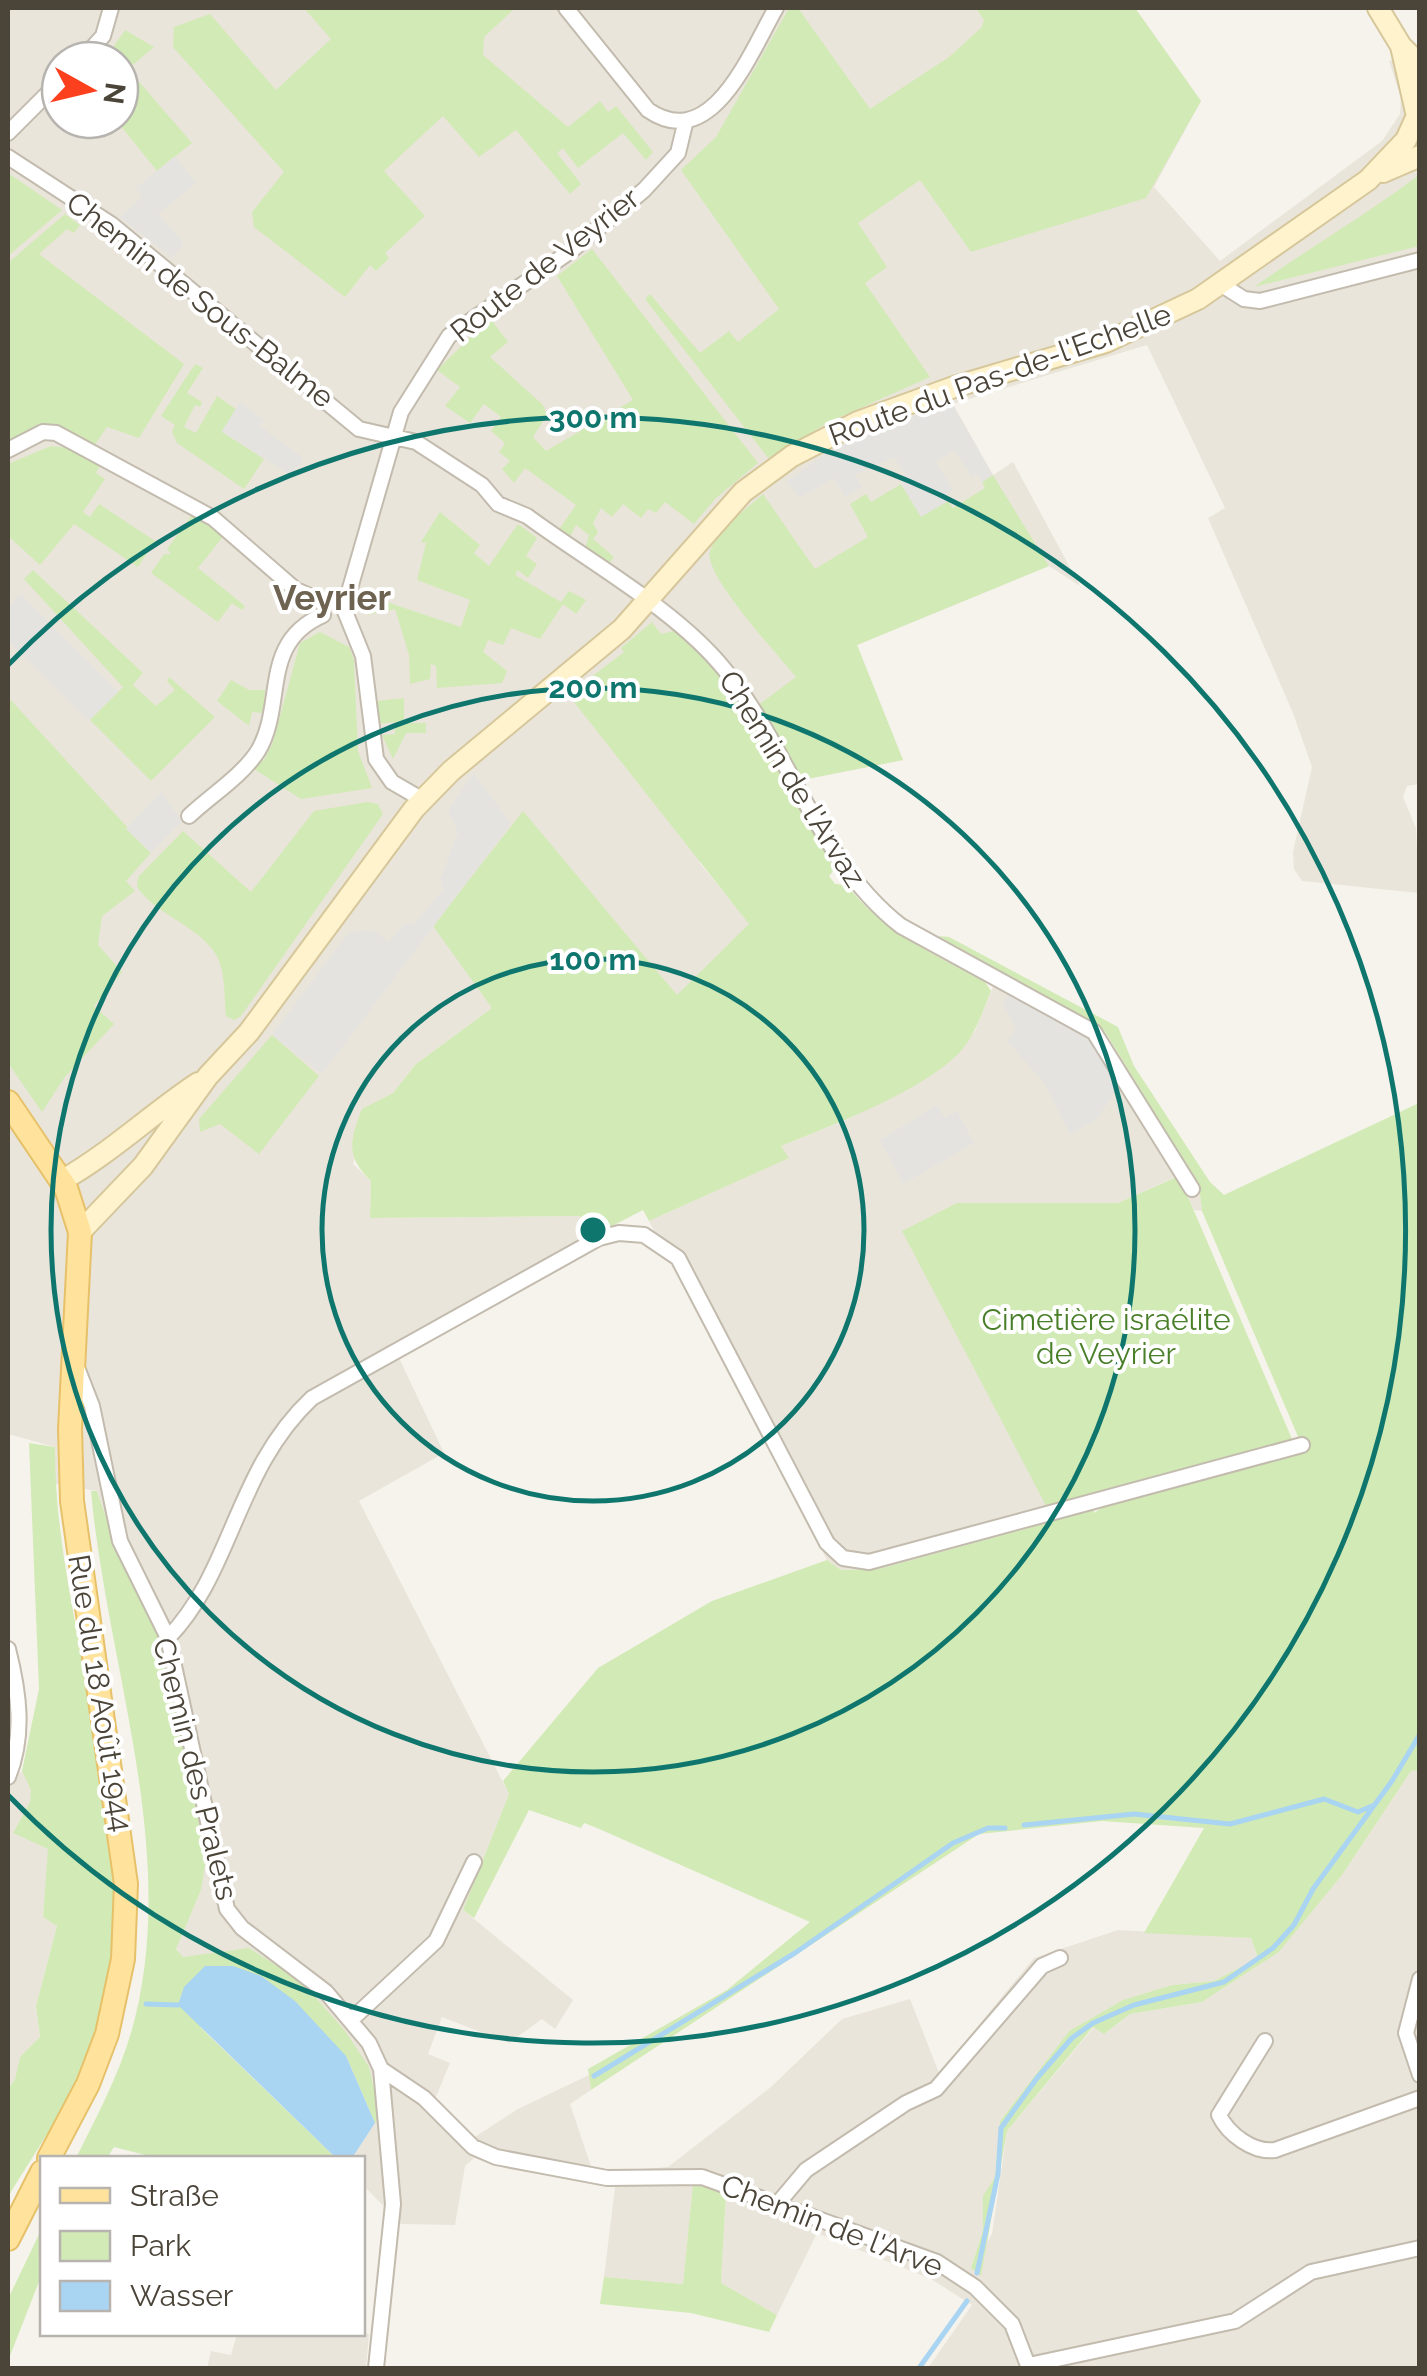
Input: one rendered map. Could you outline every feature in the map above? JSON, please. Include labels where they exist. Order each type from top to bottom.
[{"type":"main road","points":[[1378,8],[1401,46],[1420,65]]},
{"type":"main road","points":[[1401,46],[1418,118]]},
{"type":"main road","name":"Route du Pas-de-l'Echelle","points":[[78,1223],[143,1166],[208,1076],[250,1032],[422,800],[467,758],[584,664],[647,602],[728,506],[765,474],[809,446],[906,403],[1126,334],[1222,285],[1368,180],[1406,140],[1418,118]]},
{"type":"main road","name":"Route du Pas-de-l'Echelle","points":[[1368,180],[1420,156]]},
{"type":"main road","name":"Route du Pas-de-l'Echelle","points":[[62,1181],[108,1154],[153,1113],[208,1076]]},
{"type":"main road","points":[[8,1102],[62,1181],[78,1223]]},
{"type":"main road","name":"Rue du 18 Août 1944","points":[[51,2156],[88,2084],[108,2034],[120,1981],[127,1908],[121,1827],[72,1501],[78,1223]]},
{"type":"main road","points":[[8,2238],[40,2176]]},
{"type":"street","points":[[99,40],[111,8]]},
{"type":"street","points":[[566,8],[648,110],[664,120],[685,124]]},
{"type":"street","name":"Route de Veyrier","points":[[345,597],[410,392],[449,336],[572,250],[644,190],[678,152],[685,124],[702,117],[722,96],[776,8]]},
{"type":"street","points":[[8,133],[40,101]]},
{"type":"street","name":"Chemin de Sous-Balme","points":[[8,157],[111,224],[358,428],[416,442],[482,486],[498,504],[527,516],[647,602]]},
{"type":"street","points":[[1222,285],[1244,299],[1260,300],[1420,260]]},
{"type":"street","points":[[8,450],[43,432],[56,433],[139,476],[240,540],[296,590],[346,620]]},
{"type":"street","points":[[188,816],[259,750],[282,656],[296,632],[322,608],[345,597],[346,620],[363,656],[376,759],[392,782],[422,800]]},
{"type":"street","name":"Chemin de l'Arvaz","points":[[647,602],[724,668],[851,876],[873,904],[901,926],[1094,1032],[1192,1189]]},
{"type":"street","points":[[168,1638],[196,1599],[260,1460],[287,1422],[312,1398],[562,1256],[619,1233],[658,1241],[682,1262],[823,1536],[838,1555],[851,1561],[869,1562],[941,1544],[1302,1445]]},
{"type":"street","name":"Chemin des Pralets","points":[[74,1358],[92,1406],[120,1541],[168,1638],[227,1909],[242,1928],[313,1979],[369,2042],[382,2070],[393,2220],[376,2368]]},
{"type":"street","points":[[8,1649],[18,1724],[16,1752],[8,1778]]},
{"type":"street","points":[[351,2020],[436,1941],[474,1862]]},
{"type":"street","points":[[779,2202],[806,2170],[906,2102],[936,2089],[1042,1966],[1060,1958]]},
{"type":"street","points":[[1420,1979],[1406,2037],[1420,2075]]},
{"type":"street","points":[[1265,2041],[1220,2114],[1226,2127],[1260,2150],[1275,2150],[1420,2098]]},
{"type":"street","name":"Chemin de l'Arve","points":[[382,2070],[424,2098],[473,2148],[496,2157],[606,2178],[702,2177],[779,2202],[954,2272],[1012,2324],[1029,2367]]},
{"type":"street","points":[[1029,2367],[1235,2321],[1310,2272],[1420,2248]]},
{"type":"shaded area","points":[[8,8],[1135,8],[1201,101],[1154,187],[1220,261],[1382,141],[1400,114],[1401,98],[1389,61],[1419,52],[1420,784],[1407,786],[1403,797],[1416,828],[1419,893],[1302,881],[1294,869],[1293,852],[1312,767],[1293,713],[1208,518],[1225,508],[1147,345],[953,404],[993,475],[1013,462],[1080,586],[1049,566],[857,645],[903,760],[807,779],[699,862],[750,924],[677,996],[492,1008],[416,1064],[393,1093],[368,1107],[353,1164],[371,1181],[370,1218],[580,1216],[596,1246],[399,1358],[444,1453],[359,1501],[509,1794],[463,1910],[573,2000],[555,2029],[542,2019],[509,2043],[442,2017],[428,2054],[450,2063],[433,2104],[470,2140],[518,2109],[589,2075],[591,2090],[570,2104],[592,2169],[591,2181],[508,2169],[474,2158],[465,2166],[455,2225],[401,2224],[365,2187],[365,2156],[353,2156],[380,2115],[369,2067],[302,1982],[202,1956],[182,1957],[176,1948],[201,1890],[123,1567],[97,1491],[55,1484],[55,1447],[8,1434]]},
{"type":"shaded area","points":[[175,156],[196,183],[158,214],[184,243],[172,258],[120,217],[142,197],[136,188]]},
{"type":"shaded area","points":[[240,402],[264,420],[260,426],[304,459],[291,476],[222,431]]},
{"type":"shaded area","points":[[952,404],[993,475],[982,482],[978,474],[972,477],[954,450],[936,462],[953,490],[945,495],[948,501],[921,517],[901,484],[908,479],[894,457],[855,475],[862,487],[845,497],[834,478],[799,498],[787,481],[833,449],[892,423]]},
{"type":"shaded area","points":[[21,594],[118,692],[88,721],[8,641],[8,607]]},
{"type":"shaded area","points":[[474,773],[511,824],[322,1074],[272,1035],[348,933],[372,930],[389,942],[403,925],[415,923],[443,890],[440,879],[458,833],[448,810]]},
{"type":"shaded area","points":[[161,792],[182,821],[151,853],[126,829]]},
{"type":"shaded area","points":[[999,972],[1104,1030],[1199,1186],[1202,1211],[1194,1210],[1178,1176],[1118,1203],[957,1203],[1054,1521],[879,1569],[841,1570],[827,1560],[649,1221],[788,1158],[781,1146],[851,1118],[941,1067],[975,1031]]},
{"type":"shaded area","points":[[1009,994],[1088,1038],[1099,1049],[1118,1087],[1096,1120],[1070,1134],[1044,1083],[1007,1041],[1016,1030],[1003,1003]]},
{"type":"shaded area","points":[[937,1105],[945,1118],[957,1111],[974,1143],[903,1184],[880,1140]]},
{"type":"shaded area","points":[[1419,1770],[1419,2368],[928,2368],[972,2305],[931,2279],[817,2233],[777,2315],[721,2283],[726,2193],[693,2185],[683,2284],[604,2277],[617,2171],[668,2167],[771,2087],[842,2019],[910,1999],[939,2073],[1034,1958],[1118,1930],[1251,1938],[1258,1958],[1214,1981],[1172,1985],[1123,2000],[1069,2031],[1000,2121],[995,2177],[984,2196],[983,2230],[971,2268],[992,2234],[1007,2131],[1094,2027],[1104,2034],[1130,2014],[1202,2002],[1279,1952],[1342,1875],[1411,1771]]},
{"type":"shaded area","points":[[22,1771],[32,1790],[30,1802],[13,1833],[49,1849],[43,1917],[57,1926],[36,2006],[40,2037],[20,2057],[15,2079],[8,2089],[8,1783]]},
{"type":"shaded area","points":[[369,2334],[366,2368],[207,2368],[211,2351],[231,2355],[236,2336]]},
{"type":"green space","points":[[304,8],[515,8],[484,37],[483,55],[568,127],[600,101],[608,112],[616,106],[653,152],[646,160],[623,133],[578,168],[563,148],[557,153],[581,184],[570,194],[516,130],[479,157],[443,116],[384,171],[425,216],[385,253],[389,258],[376,271],[370,265],[345,297],[254,227],[252,212],[284,172],[173,47],[174,27],[210,14],[276,90],[331,39]]},
{"type":"green space","points":[[789,8],[798,8],[870,109],[949,57],[982,27],[984,20],[976,8],[1135,8],[1201,101],[1146,198],[971,252],[920,180],[858,223],[887,267],[865,283],[930,377],[829,422],[768,458],[645,299],[650,294],[700,353],[729,331],[738,342],[779,309],[681,170],[716,137]]},
{"type":"green space","points":[[125,30],[154,47],[140,59],[140,40],[118,40]]},
{"type":"green space","points":[[140,83],[192,143],[157,171],[132,140],[140,140]]},
{"type":"green space","points":[[8,173],[62,210],[8,256]]},
{"type":"green space","points":[[1419,175],[1419,246],[1254,287],[1379,204]]},
{"type":"green space","points":[[65,214],[80,225],[74,233],[67,229],[39,254],[184,364],[139,438],[107,427],[94,446],[48,424],[8,444],[8,263]]},
{"type":"green space","points":[[592,249],[758,463],[716,498],[694,524],[665,502],[656,513],[648,509],[641,518],[623,504],[612,517],[601,508],[593,523],[598,532],[593,539],[614,557],[607,566],[585,548],[589,535],[576,525],[569,539],[558,531],[576,505],[525,468],[514,483],[502,469],[510,461],[499,452],[505,443],[491,431],[501,417],[484,404],[470,423],[445,406],[460,387],[437,370],[490,318],[508,342],[490,357],[543,405],[547,415],[533,437],[546,451],[633,400],[557,276]]},
{"type":"green space","points":[[195,364],[203,368],[187,393],[202,402],[200,407],[195,405],[184,427],[196,433],[217,396],[236,409],[222,432],[264,459],[244,489],[177,443],[172,432],[175,425],[161,416]]},
{"type":"green space","points":[[51,446],[69,448],[101,464],[96,473],[105,479],[83,512],[90,517],[99,504],[155,541],[138,567],[74,524],[40,565],[8,536],[8,464]]},
{"type":"green space","points":[[993,475],[1049,566],[857,645],[903,760],[807,779],[796,773],[757,706],[796,677],[729,595],[711,562],[714,543],[763,494],[815,569],[868,537],[850,504],[866,494],[871,502],[901,484],[921,516],[948,501],[953,508],[985,488],[982,482]]},
{"type":"green space","points":[[440,512],[480,545],[474,553],[489,566],[518,524],[537,538],[526,556],[537,564],[528,578],[518,570],[515,575],[561,602],[569,591],[586,600],[576,614],[563,604],[540,639],[511,628],[503,645],[488,640],[483,652],[507,671],[502,683],[437,688],[436,666],[431,664],[430,679],[410,684],[409,655],[395,609],[368,615],[369,596],[461,627],[470,600],[417,580],[426,543],[421,542]]},
{"type":"green space","points":[[192,515],[225,534],[198,568],[245,606],[242,610],[232,603],[218,622],[151,573],[164,554],[171,554],[167,549]]},
{"type":"green space","points":[[33,570],[143,673],[133,685],[156,706],[175,690],[167,681],[169,677],[215,717],[151,781],[90,720],[123,687],[24,579]]},
{"type":"green space","points":[[652,622],[661,634],[674,631],[719,673],[836,868],[829,876],[835,884],[847,885],[876,916],[910,941],[985,982],[991,991],[978,1024],[959,1053],[922,1081],[875,1106],[781,1146],[789,1158],[649,1221],[643,1210],[591,1237],[580,1216],[370,1218],[371,1181],[357,1164],[352,1147],[362,1109],[393,1093],[416,1064],[492,1008],[433,926],[523,811],[677,995],[749,924],[574,702],[584,694],[582,684],[624,652],[621,648]]},
{"type":"green space","points":[[320,632],[349,647],[354,660],[358,751],[372,788],[301,799],[251,767],[264,760],[273,742],[300,643]]},
{"type":"green space","points":[[231,680],[249,690],[265,690],[263,713],[252,712],[249,726],[217,701]]},
{"type":"green space","points":[[8,697],[151,853],[126,881],[135,891],[102,916],[98,945],[122,972],[94,1006],[114,1024],[64,1078],[42,1112],[8,1063]]},
{"type":"green space","points":[[404,698],[404,723],[426,723],[426,733],[406,733],[393,759],[382,735],[395,734],[395,722],[379,724],[376,701]]},
{"type":"green space","points":[[367,802],[378,804],[383,814],[241,1016],[234,1020],[226,1016],[223,975],[215,953],[198,935],[145,897],[137,887],[138,877],[183,831],[251,892],[314,811]]},
{"type":"green space","name":"Cimetière israélite de Veyrier","points":[[938,936],[949,937],[1118,1027],[1134,1066],[1210,1182],[1224,1195],[1419,1103],[1419,1770],[1411,1771],[1342,1875],[1279,1952],[1202,2002],[1130,2014],[1104,2034],[1093,2027],[1007,2131],[981,2276],[971,2268],[983,2230],[983,2196],[995,2177],[1000,2121],[1069,2031],[1123,2000],[1172,1985],[1214,1981],[1258,1958],[1251,1938],[1144,1933],[1204,1828],[1102,1821],[979,1834],[591,2090],[588,2069],[727,1990],[810,1922],[597,1828],[584,1823],[581,1828],[529,1810],[474,1918],[463,1910],[509,1794],[503,1781],[598,1668],[712,1601],[827,1560],[841,1570],[879,1569],[1054,1521],[902,1231],[957,1203],[1118,1203],[1179,1176],[1292,1439],[1091,1493],[1094,1513],[1137,1492],[1165,1484],[1305,1453],[1202,1211],[1199,1186],[1104,1030]]},
{"type":"green space","points":[[272,1035],[319,1076],[259,1154],[220,1124],[200,1132],[199,1119]]},
{"type":"green space","points":[[29,1443],[55,1447],[59,1522],[100,1750],[116,1902],[110,1977],[91,2051],[63,2107],[8,2197],[8,2089],[15,2079],[20,2057],[40,2037],[36,2006],[57,1926],[43,1917],[48,1849],[13,1833],[30,1802],[31,1790],[22,1771],[39,1689]]},
{"type":"green space","points":[[91,1491],[97,1491],[123,1567],[168,1655],[207,1853],[201,1890],[176,1949],[183,1957],[249,1948],[302,1982],[345,2031],[369,2067],[380,2115],[375,2123],[346,2056],[200,2027],[334,2156],[149,2156],[114,2147],[108,2156],[77,2156],[131,2033],[145,1966],[149,1898],[136,1762],[99,1558]]},
{"type":"green space","points":[[693,2184],[726,2193],[721,2283],[777,2315],[769,2332],[691,2313],[600,2304],[604,2277],[683,2284]]},
{"type":"green space","points":[[40,2232],[40,2279],[8,2361],[8,2299]]},
{"type":"water","points":[[205,1966],[233,1966],[261,1976],[295,2001],[346,2056],[375,2123],[353,2156],[334,2156],[178,2005],[184,1987]]},
{"type":"waterway","points":[[977,2273],[998,2174],[1001,2128],[1037,2078],[1072,2038],[1093,2023],[1134,2005],[1224,1982],[1273,1948],[1294,1925],[1313,1889],[1392,1781],[1420,1734]]},
{"type":"waterway","points":[[1024,1825],[1134,1814],[1230,1824],[1324,1799],[1358,1812],[1372,1806]]},
{"type":"waterway","points":[[594,2076],[795,1953],[953,1843],[988,1828],[1005,1828]]},
{"type":"waterway","points":[[146,2004],[178,2005]]},
{"type":"waterway","points":[[919,2368],[967,2301]]},
{"type":"district","name":"Veyrier","points":[[332,598]]}]
